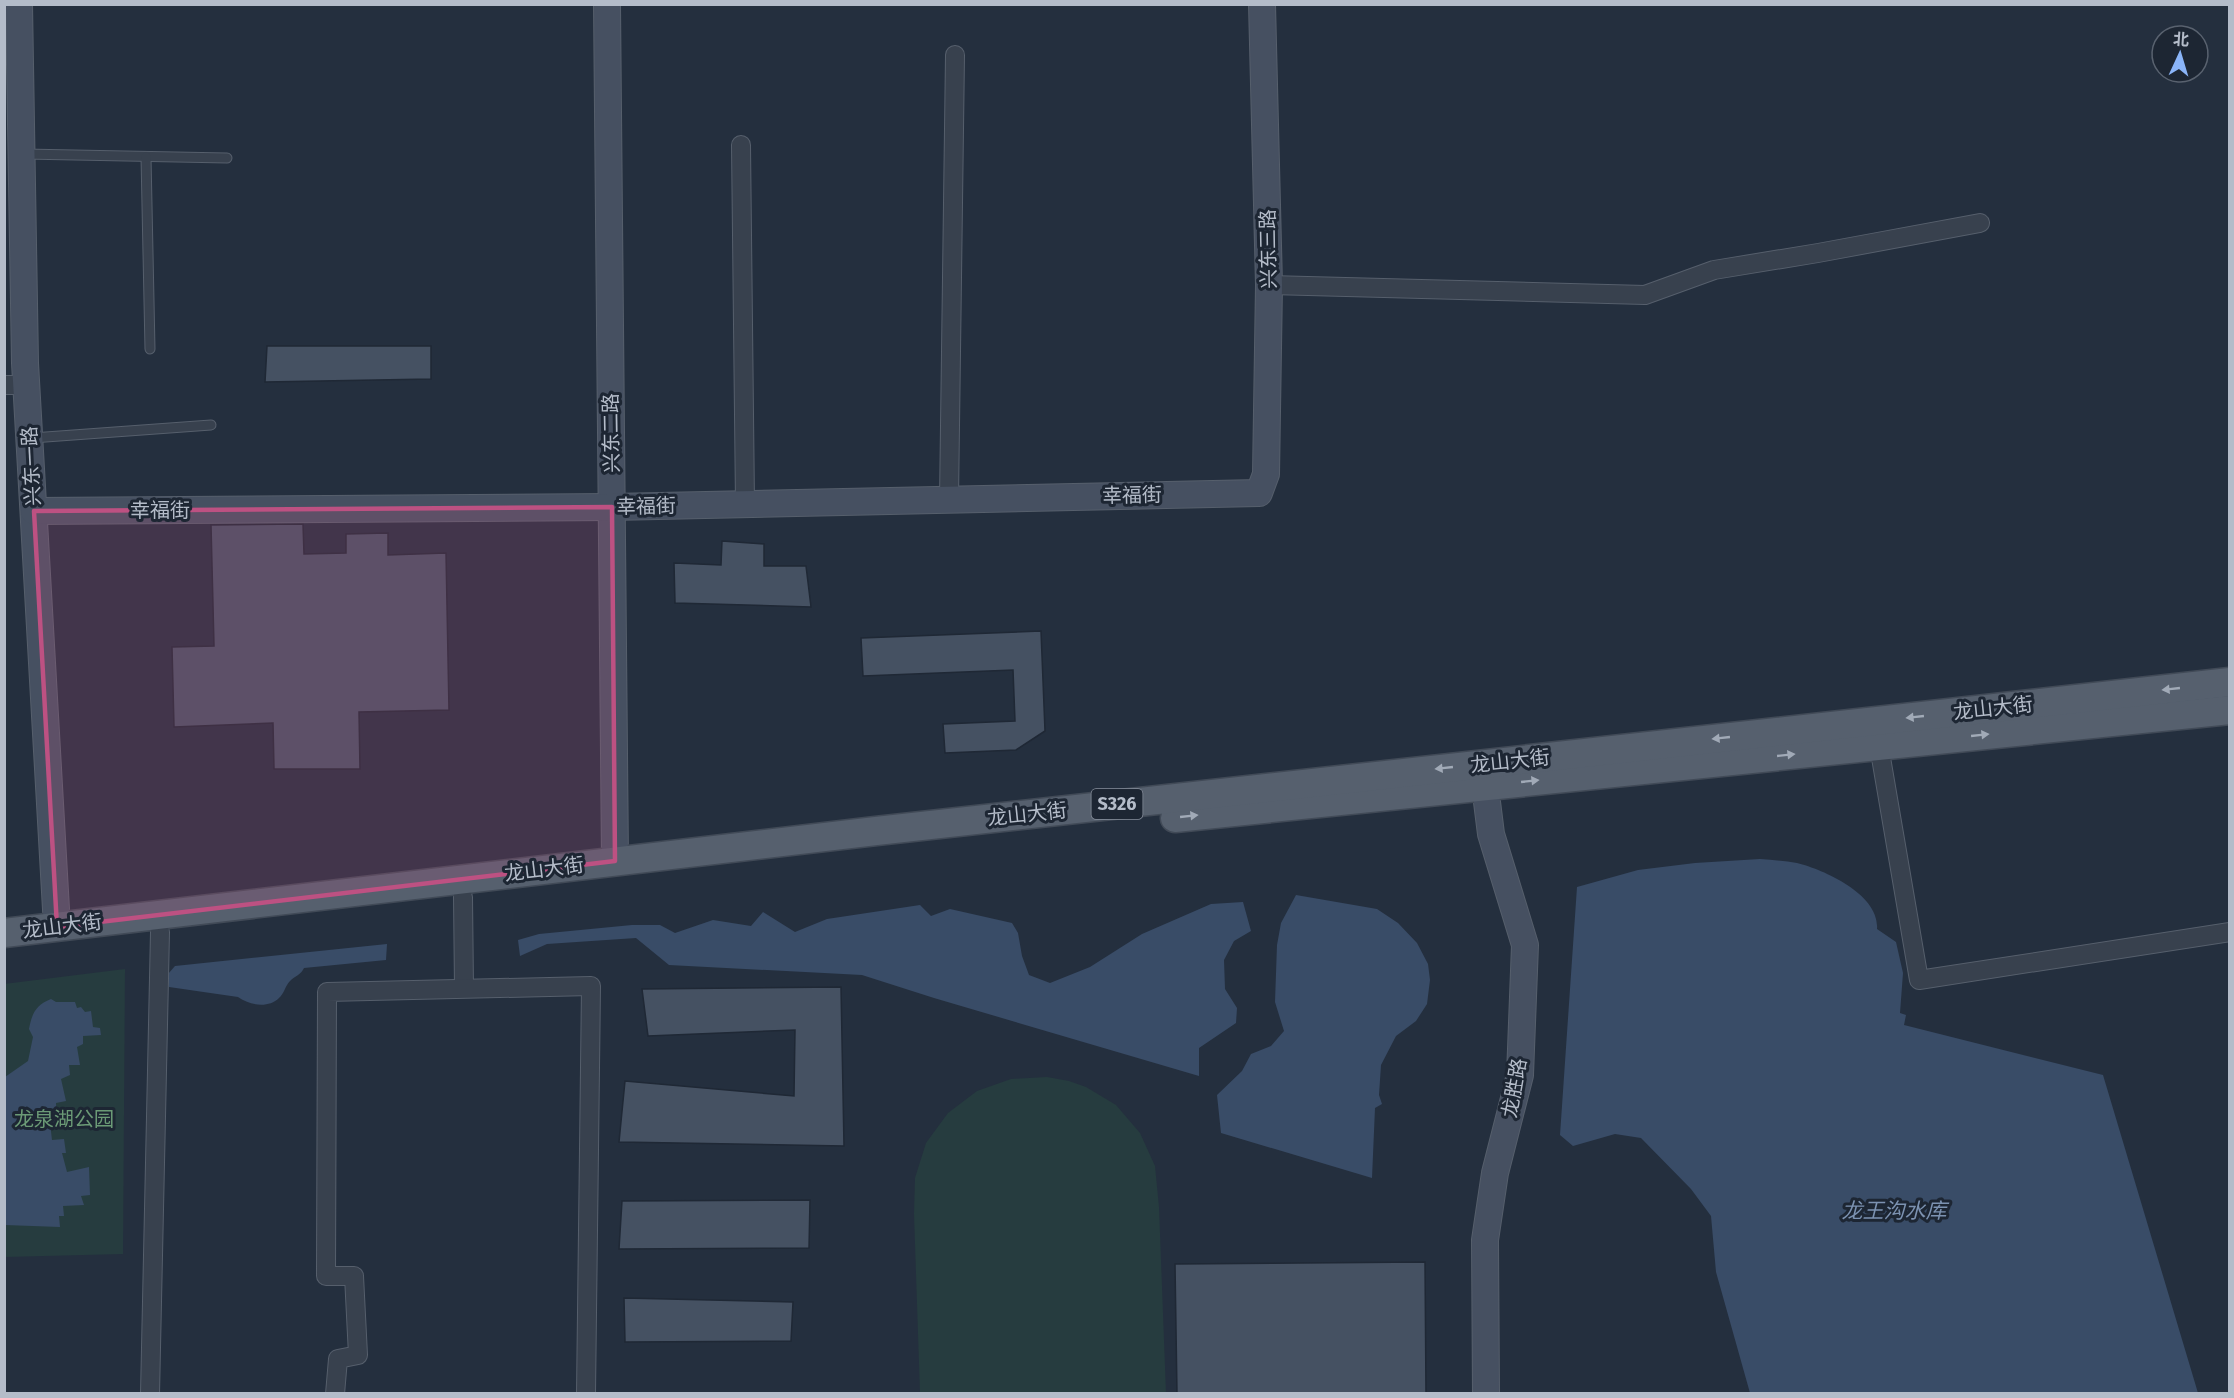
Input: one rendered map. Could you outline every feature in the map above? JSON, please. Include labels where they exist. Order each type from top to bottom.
[{"type":"main road","name":"龙山大街","points":[[4,933],[888,829],[2229,682]]},
{"type":"main road","name":"龙山大街","points":[[4,951],[878,848],[2229,710]]},
{"type":"street","name":"兴东一路","points":[[19,4],[21,154],[15,385],[29,438],[57,927]]},
{"type":"street","name":"兴东二路","points":[[607,4],[615,861]]},
{"type":"street","name":"兴东三路","points":[[1259,493],[1266,474],[1269,285],[1262,4]]},
{"type":"street","points":[[949,500],[955,55]]},
{"type":"street","points":[[741,146],[745,504]]},
{"type":"street","points":[[1269,285],[1645,295],[1714,270],[1980,223]]},
{"type":"street","name":"幸福街","points":[[33,511],[612,507],[1259,493]]},
{"type":"street","points":[[1879,746],[1919,980],[2229,932]]},
{"type":"street","name":"龙胜路","points":[[1485,786],[1491,834],[1525,945],[1520,1074],[1495,1173],[1485,1240],[1486,1394]]},
{"type":"street","points":[[463,897],[464,988]]},
{"type":"street","points":[[150,1394],[160,932]]},
{"type":"street","points":[[335,1394],[338,1359],[358,1355],[354,1276],[326,1276],[327,992],[591,986],[586,1394]]},
{"type":"lane","points":[[21,154],[227,158]]},
{"type":"lane","points":[[146,157],[150,349]]},
{"type":"lane","points":[[29,438],[211,425]]},
{"type":"highlighted area","points":[[612,507],[615,861],[57,927],[34,511]]},
{"type":"green space","name":"龙泉湖公园","points":[[125,969],[123,1254],[5,1257],[4,984]]},
{"type":"green space","points":[[1047,1077],[1086,1087],[1116,1105],[1140,1133],[1155,1166],[1159,1207],[1166,1393],[920,1393],[914,1214],[915,1178],[926,1143],[948,1113],[977,1091],[1011,1079]]},
{"type":"water","name":"龙王沟水库","points":[[1760,859],[1797,863],[1822,871],[1849,886],[1870,905],[1876,917],[1877,929],[1896,942],[1903,973],[1900,1013],[1906,1015],[1904,1025],[2103,1075],[2198,1393],[1750,1393],[1716,1272],[1711,1216],[1691,1189],[1641,1138],[1615,1134],[1573,1146],[1560,1135],[1577,887],[1638,870],[1695,863]]},
{"type":"water","points":[[1296,895],[1377,909],[1398,923],[1417,943],[1428,964],[1430,980],[1427,1004],[1416,1021],[1396,1036],[1381,1065],[1379,1095],[1382,1104],[1375,1108],[1372,1178],[1221,1133],[1217,1095],[1242,1071],[1251,1054],[1271,1046],[1284,1031],[1275,1002],[1277,945],[1281,923]]},
{"type":"water","points":[[1243,902],[1251,931],[1234,941],[1224,960],[1225,989],[1237,1008],[1236,1023],[1199,1048],[1199,1076],[862,975],[669,965],[636,938],[547,944],[520,956],[518,940],[539,934],[632,925],[660,925],[675,933],[713,920],[751,926],[763,912],[795,932],[827,919],[920,905],[931,916],[950,909],[1012,923],[1018,933],[1022,956],[1029,975],[1050,983],[1090,967],[1142,934],[1211,904]]},
{"type":"water","points":[[387,944],[386,960],[304,968],[288,983],[281,996],[270,1004],[253,1004],[238,997],[169,987],[168,974],[175,966]]},
{"type":"water","points":[[51,999],[56,1002],[75,1002],[77,1008],[81,1007],[85,1012],[91,1011],[93,1027],[100,1028],[101,1035],[83,1036],[83,1044],[77,1047],[80,1065],[69,1065],[70,1075],[61,1079],[66,1101],[56,1103],[57,1121],[50,1123],[52,1140],[64,1139],[66,1153],[62,1153],[67,1172],[89,1167],[90,1195],[81,1196],[84,1205],[63,1206],[64,1216],[59,1216],[60,1227],[5,1225],[5,1077],[28,1061],[33,1037],[29,1029],[32,1018],[38,1007]]},
{"type":"building","points":[[267,346],[431,346],[431,379],[265,382]]},
{"type":"building","points":[[303,524],[304,554],[346,553],[346,534],[388,533],[388,555],[446,553],[449,710],[359,712],[360,769],[274,769],[273,723],[174,727],[172,647],[214,646],[211,525]]},
{"type":"building","points":[[722,541],[764,544],[764,566],[806,566],[811,607],[675,603],[674,563],[721,565]]},
{"type":"building","points":[[1041,631],[1045,731],[1016,750],[945,753],[943,724],[1015,721],[1013,670],[863,676],[861,638]]},
{"type":"building","points":[[841,987],[844,1146],[619,1142],[625,1081],[794,1096],[795,1030],[648,1036],[642,989]]},
{"type":"building","points":[[810,1200],[809,1248],[619,1249],[622,1201]]},
{"type":"building","points":[[1425,1262],[1426,1394],[1177,1394],[1175,1264]]},
{"type":"building","points":[[624,1298],[793,1302],[791,1341],[625,1342]]}]
